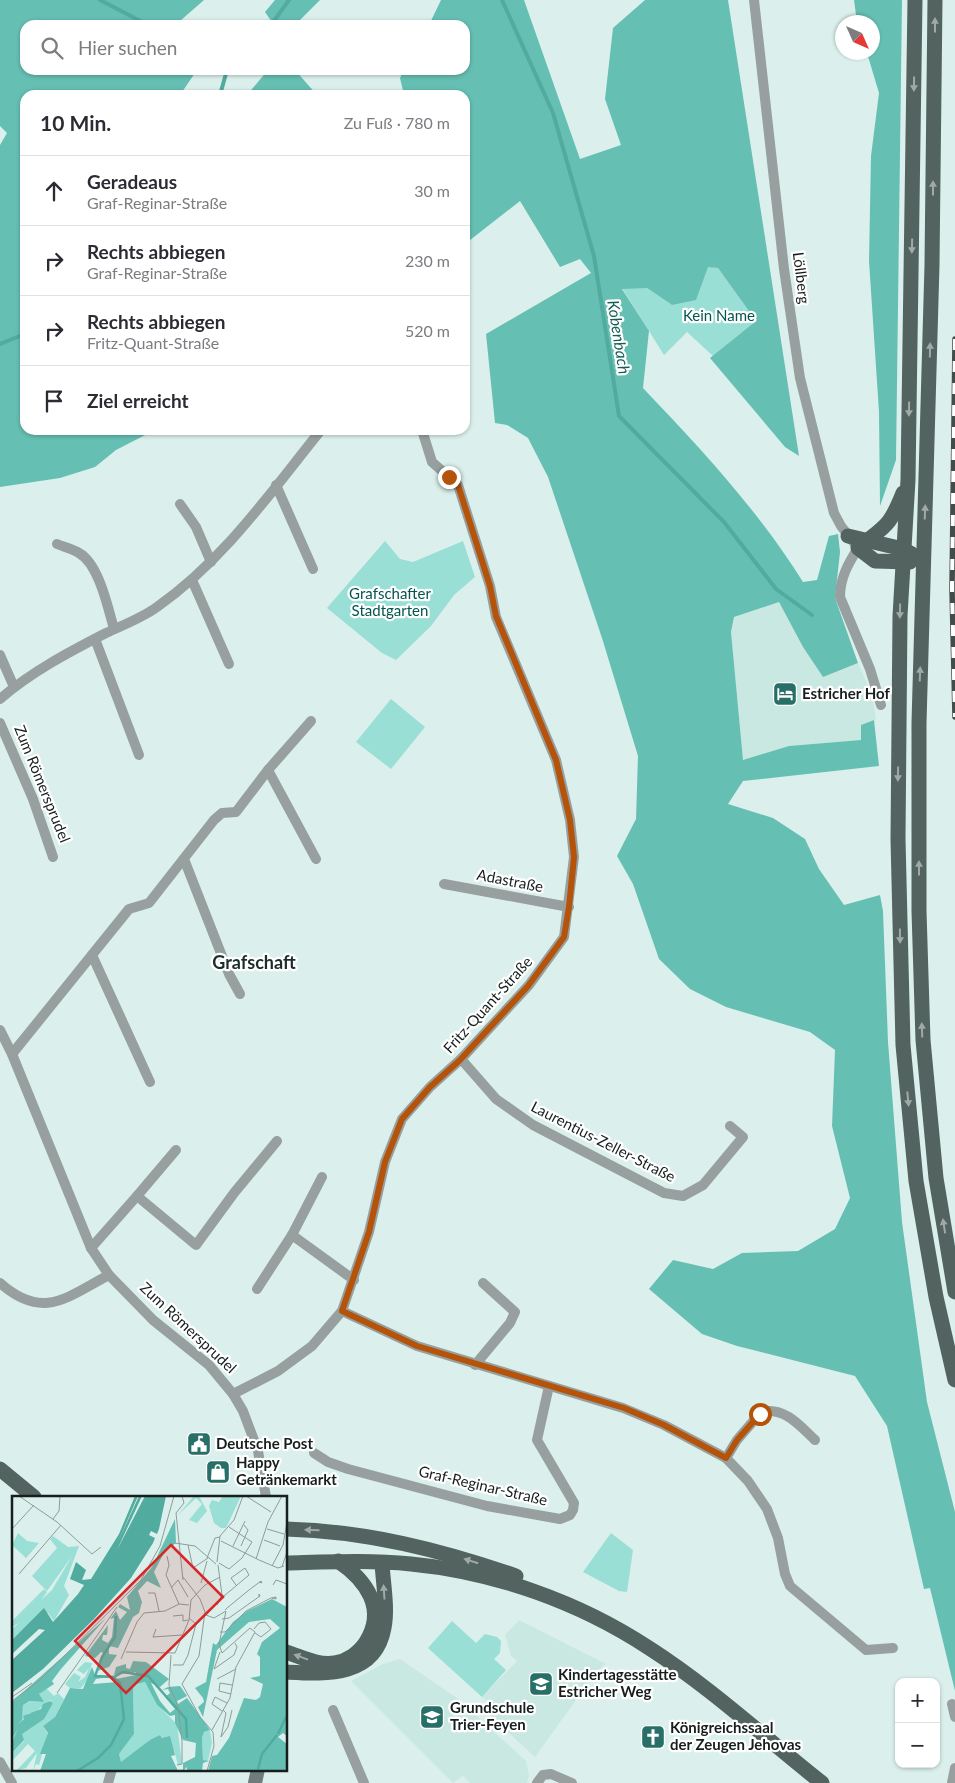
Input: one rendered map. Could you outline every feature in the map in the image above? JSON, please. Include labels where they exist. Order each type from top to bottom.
[{"type":"main road","points":[[915,0],[908,480],[902,556],[898,839],[903,1045],[916,1181],[936,1297],[955,1380]]},
{"type":"main road","points":[[935,0],[932,265],[919,781],[923,1040],[936,1178],[955,1292]]},
{"type":"main road","points":[[863,544],[891,521],[908,480]]},
{"type":"main road","points":[[848,536],[863,544],[924,561]]},
{"type":"main road","points":[[863,544],[875,561],[902,556]]},
{"type":"main road","points":[[0,1469],[33,1496]]},
{"type":"main road","points":[[288,1529],[350,1533],[435,1550],[521,1578],[547,1596]]},
{"type":"main road","points":[[288,1653],[318,1664],[334,1664],[353,1655],[367,1641],[375,1622],[372,1600],[362,1580],[338,1561]]},
{"type":"main road","points":[[288,1672],[316,1674],[343,1671],[362,1663],[373,1652],[380,1641],[384,1628],[382,1562]]},
{"type":"main road","points":[[288,1563],[382,1562],[443,1568],[476,1575],[547,1596],[603,1621],[655,1652],[822,1783]]},
{"type":"street","name":"Löllberg","points":[[754,0],[784,269],[800,378],[834,513],[848,536]]},
{"type":"street","points":[[0,699],[14,687],[62,656],[155,609],[192,580],[212,562],[317,435]]},
{"type":"street","name":"Fritz-Quant-Straße","points":[[233,1394],[278,1371],[312,1346],[342,1311],[369,1232],[385,1162],[402,1119],[430,1087],[460,1060],[528,986],[564,937],[574,857],[570,820],[556,760],[496,616],[490,586],[458,485],[432,462],[424,435]]},
{"type":"street","points":[[276,485],[313,569]]},
{"type":"street","points":[[180,504],[196,527],[212,562]]},
{"type":"street","points":[[57,544],[80,553],[87,561],[99,580],[114,629]]},
{"type":"street","points":[[863,544],[845,570],[840,586],[840,597],[870,669],[881,705]]},
{"type":"street","points":[[845,570],[860,561],[875,561]]},
{"type":"street","points":[[192,580],[214,635],[229,664]]},
{"type":"street","points":[[95,639],[139,755]]},
{"type":"street","points":[[0,655],[14,687]]},
{"type":"street","points":[[12,1054],[129,910],[148,903],[214,820],[222,813],[236,812],[310,720]]},
{"type":"street","name":"Zum Römersprudel","points":[[0,723],[32,799],[53,857]]},
{"type":"street","points":[[268,770],[316,859]]},
{"type":"street","points":[[184,859],[229,974],[240,994]]},
{"type":"street","name":"Adastraße","points":[[444,884],[569,907]]},
{"type":"street","points":[[92,955],[150,1082]]},
{"type":"street","name":"Zum Römersprudel","points":[[0,1030],[12,1054],[91,1248],[109,1275],[153,1320],[209,1366],[233,1394],[258,1450],[266,1496]]},
{"type":"street","name":"Laurentius-Zeller-Straße","points":[[460,1060],[496,1099],[532,1125],[664,1193],[683,1196],[703,1185],[743,1137],[730,1126]]},
{"type":"street","points":[[137,1196],[196,1245],[234,1193],[277,1141]]},
{"type":"street","points":[[91,1248],[176,1150]]},
{"type":"street","points":[[257,1289],[292,1234],[322,1177]]},
{"type":"street","points":[[292,1234],[354,1280]]},
{"type":"street","points":[[0,1283],[15,1296],[36,1303],[57,1302],[109,1275]]},
{"type":"street","points":[[475,1365],[506,1328],[515,1312],[483,1283]]},
{"type":"street","points":[[342,1311],[417,1346],[632,1411],[664,1425],[726,1458],[748,1480],[767,1509],[778,1538],[785,1574],[790,1586],[866,1650],[893,1648]]},
{"type":"street","name":"Graf-Reginar-Straße","points":[[314,1453],[328,1462],[348,1469],[488,1506],[560,1519],[565,1518],[574,1510],[574,1503],[537,1440],[549,1386]]},
{"type":"street","points":[[726,1458],[737,1440],[762,1411],[776,1410],[784,1414],[814,1440]]},
{"type":"street","points":[[952,1704],[955,1717]]},
{"type":"street","points":[[333,1710],[364,1783]]},
{"type":"street","points":[[0,1762],[12,1783]]},
{"type":"street","points":[[952,1783],[955,1768]]},
{"type":"street","points":[[108,1783],[112,1770]]},
{"type":"street","points":[[255,1783],[258,1770]]},
{"type":"street","points":[[537,1783],[543,1775],[551,1774],[572,1783]]},
{"type":"shaded area","points":[[779,602],[803,647],[823,677],[858,663],[872,695],[876,719],[861,725],[861,740],[790,746],[743,761],[731,632],[734,617]]},
{"type":"shaded area","name":"Kindertagesstätte Estricher Weg","points":[[519,1620],[606,1664],[597,1671],[535,1757],[486,1712],[492,1705],[482,1697],[517,1661],[511,1656],[505,1635]]},
{"type":"shaded area","name":"Grundschule Trier-Feyen","points":[[400,1659],[457,1698],[526,1761],[529,1775],[527,1783],[470,1783],[463,1776],[453,1783],[351,1681],[383,1664]]},
{"type":"green space","points":[[0,0],[204,0],[181,20],[20,20],[20,75],[194,75],[183,90],[20,90],[20,435],[145,435],[116,450],[95,467],[60,478],[0,487],[0,145],[7,133],[0,126]]},
{"type":"green space","points":[[275,0],[320,0],[300,20],[271,20],[265,12]]},
{"type":"green space","points":[[441,0],[524,0],[580,159],[621,145],[605,99],[613,28],[645,0],[728,0],[799,456],[785,447],[710,358],[756,321],[718,268],[708,267],[696,300],[672,305],[647,288],[622,289],[649,331],[643,388],[707,457],[748,505],[786,555],[803,582],[817,580],[829,536],[838,534],[840,552],[835,598],[858,663],[823,677],[803,647],[779,602],[734,617],[731,632],[743,760],[789,746],[861,740],[861,725],[874,720],[879,766],[743,781],[728,804],[773,818],[805,839],[819,869],[844,905],[880,895],[883,911],[888,1042],[902,1222],[927,1402],[955,1512],[955,1691],[930,1588],[924,1589],[887,1426],[855,1376],[737,1346],[702,1334],[649,1289],[673,1260],[713,1269],[742,1253],[798,1251],[835,1229],[850,1198],[832,1126],[835,1050],[810,1032],[726,1007],[690,989],[659,959],[633,884],[617,856],[636,819],[638,756],[602,638],[548,477],[528,438],[507,425],[495,423],[486,334],[591,273],[580,259],[560,267],[520,201],[470,240],[470,90],[403,90],[400,78],[402,75],[470,75],[470,20],[431,20]]},
{"type":"green space","points":[[854,0],[902,0],[896,460],[880,506],[879,412],[869,261],[871,156],[879,93],[869,60],[880,60],[880,15],[856,15]]},
{"type":"green space","points":[[264,75],[299,75],[313,90],[251,90]]},
{"type":"green space","name":"Kein Name","points":[[708,266],[718,268],[756,321],[713,356],[687,332],[664,355],[622,288],[647,288],[672,305]]},
{"type":"green space","name":"Grafschafter Stadtgarten","points":[[385,541],[400,559],[413,562],[463,541],[475,577],[454,595],[431,626],[396,660],[382,653],[327,608]]},
{"type":"green space","points":[[391,699],[425,727],[391,769],[356,742]]},
{"type":"green space","points":[[611,1533],[633,1550],[627,1592],[619,1591],[583,1572]]},
{"type":"green space","points":[[452,1621],[476,1643],[485,1634],[497,1637],[501,1641],[500,1653],[494,1659],[506,1670],[482,1697],[428,1648]]},
{"type":"waterway","name":"Kobenbach","points":[[100,0],[138,20]]},
{"type":"waterway","name":"Kobenbach","points":[[275,20],[289,0]]},
{"type":"waterway","name":"Kobenbach","points":[[502,0],[553,113],[594,256],[619,416],[724,522],[776,589],[812,615]]},
{"type":"waterway","points":[[221,90],[226,75]]},
{"type":"waterway","points":[[0,344],[20,336]]},
{"type":"railway","points":[[955,339],[952,589],[955,717]]},
{"type":"place","name":"Estricher Hof","points":[[785,694]]},
{"type":"place","name":"Deutsche Post","points":[[199,1444]]},
{"type":"place","name":"Happy Getränkemarkt","points":[[218,1472]]},
{"type":"place","name":"Kindertagesstätte Estricher Weg","points":[[541,1684]]},
{"type":"place","name":"Grundschule Trier-Feyen","points":[[432,1717]]},
{"type":"place","name":"Königreichssaal der Zeugen Jehovas","points":[[653,1737]]},
{"type":"district","name":"Grafschaft","points":[[254,963]]},
{"type":"route","points":[[449,477],[458,485],[490,586],[496,616],[519,667],[556,760],[570,820],[574,857],[569,907],[564,937],[528,986],[460,1060],[430,1087],[402,1119],[385,1162],[369,1232],[342,1311],[417,1346],[475,1365],[624,1408],[664,1425],[726,1458],[737,1440],[760,1414]]}]
